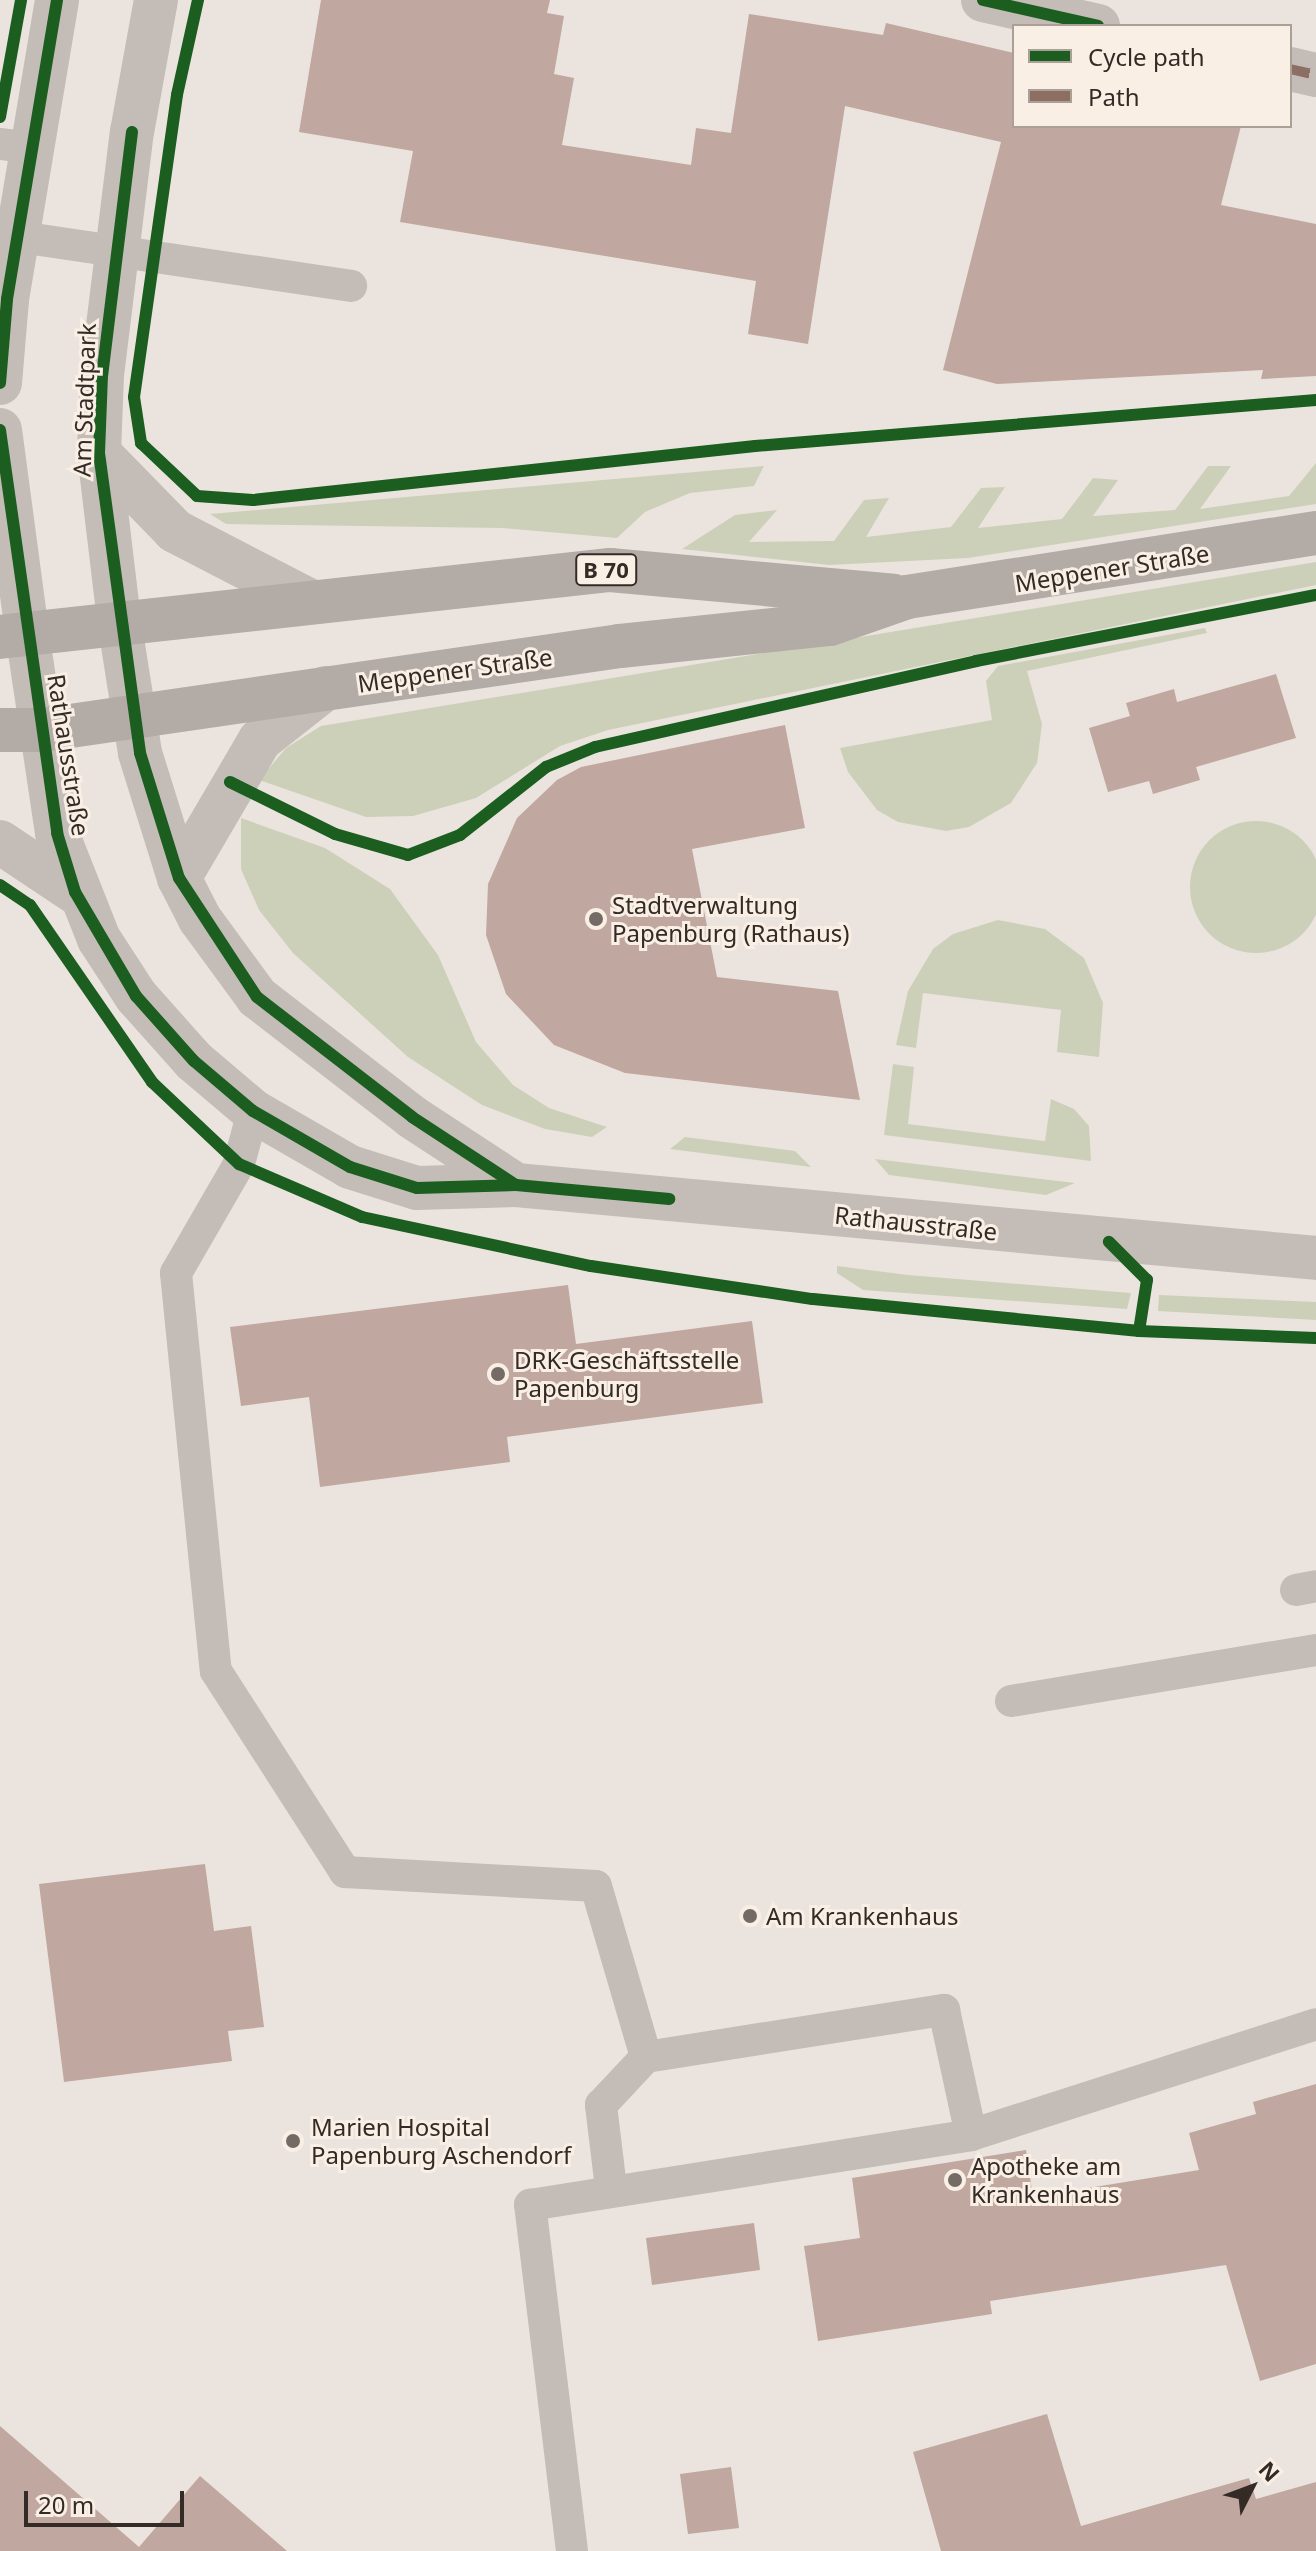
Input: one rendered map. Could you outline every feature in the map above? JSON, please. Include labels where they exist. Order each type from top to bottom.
[{"type":"main road","name":"Meppener Straße","points":[[0,730],[43,730],[620,646],[830,624],[907,597],[1316,533]]},
{"type":"main road","name":"Meppener Straße","points":[[13,634],[306,599],[610,570],[907,597]]},
{"type":"street","points":[[0,383],[16,146],[57,0]]},
{"type":"street","name":"Am Stadtpark","points":[[134,717],[99,453],[116,253],[156,0]]},
{"type":"street","points":[[983,0],[1089,24]]},
{"type":"street","points":[[1292,69],[1316,75]]},
{"type":"street","points":[[0,430],[13,634]]},
{"type":"street","name":"Am Stadtpark","points":[[99,453],[175,531],[306,599]]},
{"type":"street","name":"Rathausstraße","points":[[13,634],[43,730],[57,833],[75,892],[136,996],[194,1061],[253,1111],[350,1167],[417,1188],[516,1185],[1316,1258]]},
{"type":"street","points":[[179,878],[260,740],[326,688]]},
{"type":"street","name":"Rathausstraße","points":[[134,717],[179,878],[257,997],[412,1117],[516,1185]]},
{"type":"street","points":[[0,842],[75,892]]},
{"type":"lane","points":[[9,235],[351,286]]},
{"type":"lane","points":[[253,1111],[239,1164],[176,1273],[216,1671],[345,1872],[596,1886],[646,2057]]},
{"type":"lane","points":[[1011,1701],[1316,1650]]},
{"type":"lane","points":[[611,2188],[601,2105],[646,2057],[944,2010],[971,2135]]},
{"type":"lane","points":[[572,2551],[530,2205],[611,2188],[971,2135],[1316,2024]]},
{"type":"green space","points":[[1316,463],[1316,504],[968,558],[829,565],[682,549],[735,515],[777,510],[749,542],[834,541],[864,500],[889,498],[866,537],[951,527],[981,488],[1005,487],[978,528],[1062,519],[1093,478],[1118,480],[1093,516],[1175,510],[1208,466],[1231,466],[1200,509],[1289,496]]},
{"type":"green space","points":[[764,466],[754,486],[690,493],[645,512],[617,538],[502,528],[226,524],[210,514]]},
{"type":"green space","points":[[1316,562],[1316,585],[608,730],[560,746],[476,798],[413,816],[366,817],[259,780],[286,748],[321,726]]},
{"type":"green space","points":[[1205,628],[1207,633],[1027,671],[1042,724],[1037,763],[1011,803],[969,827],[946,831],[898,822],[877,810],[848,772],[840,748],[992,720],[986,681],[998,666]]},
{"type":"green space","points":[[241,818],[325,848],[390,889],[438,955],[476,1042],[513,1085],[549,1108],[607,1127],[592,1137],[545,1129],[482,1105],[408,1057],[293,953],[259,910],[241,869]]},
{"type":"green space","points":[[1243,822],[1269,822],[1293,832],[1311,850],[1317,862],[1317,912],[1303,934],[1293,942],[1269,952],[1243,952],[1219,942],[1201,924],[1191,900],[1191,874],[1201,850],[1219,832]]},
{"type":"green space","points":[[998,920],[1045,929],[1084,958],[1103,1003],[1099,1057],[1057,1052],[1061,1010],[923,993],[916,1048],[896,1045],[908,991],[933,949],[953,934]]},
{"type":"green space","points":[[893,1064],[914,1067],[908,1124],[1045,1141],[1051,1099],[1074,1109],[1089,1126],[1091,1161],[884,1135]]},
{"type":"green space","points":[[685,1137],[795,1151],[811,1167],[670,1149]]},
{"type":"green space","points":[[875,1159],[1075,1183],[1046,1195],[889,1175]]},
{"type":"green space","points":[[837,1266],[908,1275],[1131,1293],[1127,1309],[863,1290],[837,1273]]},
{"type":"green space","points":[[1159,1295],[1316,1302],[1316,1320],[1158,1311]]},
{"type":"building","points":[[321,0],[550,0],[547,13],[564,16],[554,74],[574,78],[562,145],[691,165],[696,128],[731,133],[749,14],[883,35],[886,23],[1012,53],[1012,128],[1240,128],[1221,205],[1316,224],[1316,376],[1261,379],[1263,370],[997,384],[943,370],[1001,142],[845,106],[808,344],[748,334],[756,281],[400,222],[413,151],[299,132]]},
{"type":"building","points":[[1276,674],[1296,738],[1196,767],[1200,780],[1153,794],[1149,781],[1108,792],[1089,728],[1130,716],[1126,703],[1174,689],[1177,702]]},
{"type":"building","name":"Stadtverwaltung Papenburg (Rathaus)","points":[[785,725],[805,828],[692,849],[717,977],[838,991],[860,1100],[625,1073],[554,1045],[506,994],[486,935],[488,884],[517,818],[557,780],[581,767]]},
{"type":"building","name":"DRK-Geschäftsstelle Papenburg","points":[[568,1285],[576,1344],[752,1321],[763,1403],[507,1437],[510,1462],[320,1487],[309,1397],[241,1406],[230,1327]]},
{"type":"building","points":[[205,1864],[214,1931],[251,1926],[264,2027],[228,2031],[232,2061],[64,2082],[39,1884]]},
{"type":"building","points":[[1316,2084],[1316,2364],[1260,2381],[1226,2265],[990,2301],[992,2314],[818,2341],[804,2246],[860,2238],[852,2178],[1026,2150],[1033,2197],[1199,2170],[1189,2133],[1256,2114],[1253,2102]]},
{"type":"building","points":[[754,2223],[760,2270],[652,2285],[646,2238]]},
{"type":"building","points":[[1047,2414],[1081,2526],[1249,2478],[1256,2499],[1316,2482],[1316,2551],[941,2551],[913,2452]]},
{"type":"building","points":[[0,2426],[139,2547],[200,2476],[287,2551],[0,2551]]},
{"type":"building","points":[[731,2467],[739,2528],[688,2534],[680,2474]]},
{"type":"marked path","points":[[1292,69],[1316,75]]},
{"type":"cycle path","points":[[0,117],[21,0]]},
{"type":"cycle path","points":[[0,383],[7,299],[57,0]]},
{"type":"cycle path","points":[[198,0],[177,95],[134,397],[141,443],[197,496],[253,500],[755,446],[1316,400]]},
{"type":"cycle path","points":[[983,0],[1089,24]]},
{"type":"cycle path","points":[[132,132],[102,375],[99,453],[140,753],[179,878],[257,997],[412,1117],[516,1185]]},
{"type":"cycle path","points":[[0,430],[57,833],[75,892],[136,996],[194,1061],[253,1111],[350,1167],[417,1188],[516,1185],[669,1199]]},
{"type":"cycle path","points":[[230,782],[335,834],[408,855],[460,835],[546,767],[595,747],[976,661],[1316,595]]},
{"type":"cycle path","points":[[0,885],[30,905],[152,1082],[239,1164],[362,1217],[591,1266],[813,1299],[1139,1331],[1147,1280],[1109,1242]]},
{"type":"cycle path","points":[[1139,1331],[1316,1338]]},
{"type":"place","name":"Stadtverwaltung Papenburg (Rathaus)","points":[[596,919]]},
{"type":"place","name":"DRK-Geschäftsstelle Papenburg","points":[[498,1374]]},
{"type":"place","name":"Am Krankenhaus","points":[[750,1916]]},
{"type":"place","name":"Marien Hospital Papenburg Aschendorf","points":[[293,2141]]},
{"type":"place","name":"Apotheke am Krankenhaus","points":[[955,2180]]}]
